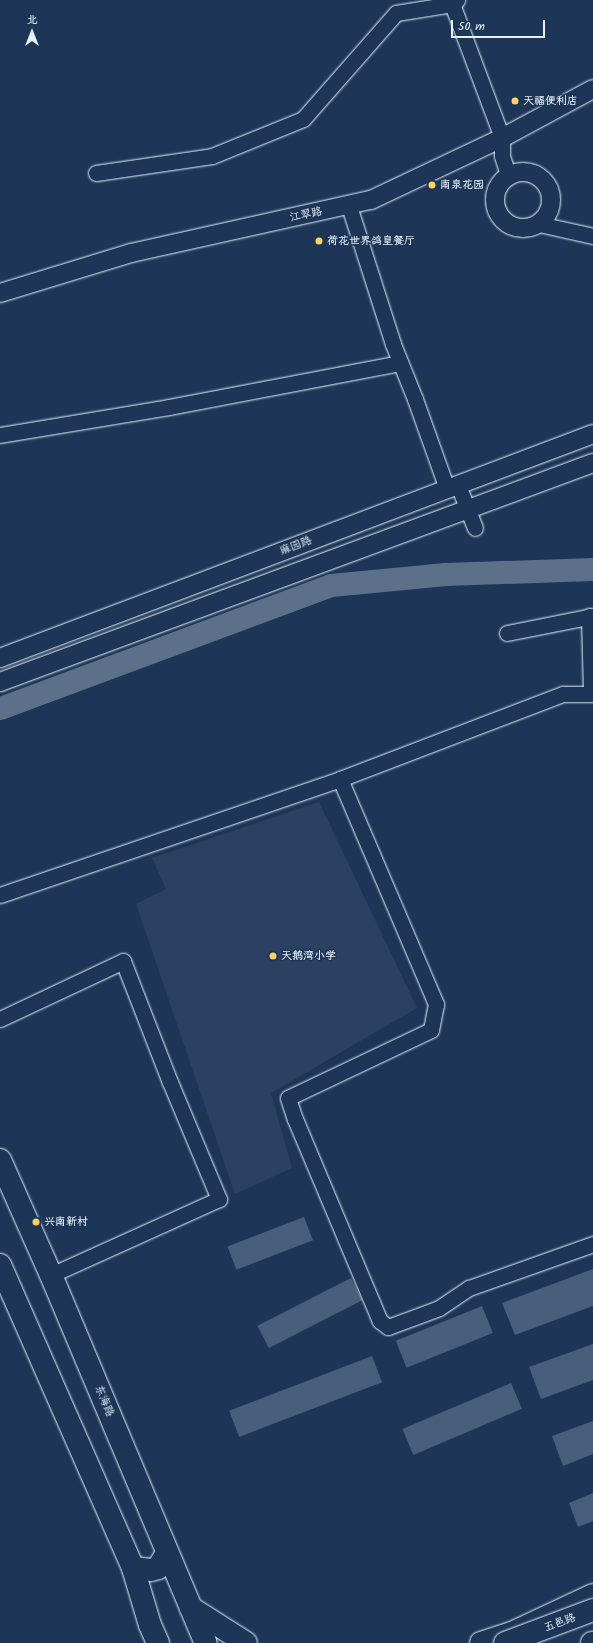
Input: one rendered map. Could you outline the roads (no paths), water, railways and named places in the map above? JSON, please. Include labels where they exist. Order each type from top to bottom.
[{"type":"main road","name":"东海路","points":[[0,1160],[51,1275],[206,1643]]},
{"type":"main road","points":[[0,1265],[6,1294],[133,1568],[152,1637]]},
{"type":"main road","points":[[133,1568],[151,1570],[158,1568],[167,1553]]},
{"type":"main road","points":[[481,1643],[510,1640],[593,1595]]},
{"type":"main road","points":[[191,1608],[246,1643]]},
{"type":"main road","name":"五邑路","points":[[510,1640],[593,1610]]},
{"type":"street","points":[[96,173],[212,156],[303,119],[396,13],[452,1],[502,138],[502,156],[509,176]]},
{"type":"street","name":"江翠路","points":[[0,293],[131,253],[371,200],[502,138],[593,89]]},
{"type":"street","points":[[539,224],[546,218],[552,200],[547,186],[537,176],[528,173],[518,173],[509,176],[502,182],[495,198],[496,207],[500,215],[513,226],[522,228],[539,224],[593,236]]},
{"type":"street","points":[[349,206],[400,363],[452,487],[469,510],[475,528]]},
{"type":"street","points":[[0,435],[176,405],[400,363]]},
{"type":"street","name":"麻园路","points":[[0,658],[593,434]]},
{"type":"street","points":[[0,682],[593,463]]},
{"type":"street","points":[[0,895],[340,779],[563,694],[592,694],[591,616],[507,633]]},
{"type":"street","points":[[340,779],[436,1004],[431,1030],[288,1098],[295,1119],[380,1320],[388,1327],[439,1308],[469,1288],[593,1244]]},
{"type":"street","points":[[0,1019],[123,962],[219,1199],[51,1275]]},
{"type":"waterway","points":[[0,708],[331,585],[445,574],[593,569]]},
{"type":"place","name":"天福便利店","points":[[515,101]]},
{"type":"place","name":"南泉花园","points":[[432,185]]},
{"type":"place","name":"荷花世界鸽皇餐厅","points":[[319,241]]},
{"type":"place","name":"天鹅湾小学","points":[[273,956]]},
{"type":"place","name":"兴南新村","points":[[36,1222]]}]
